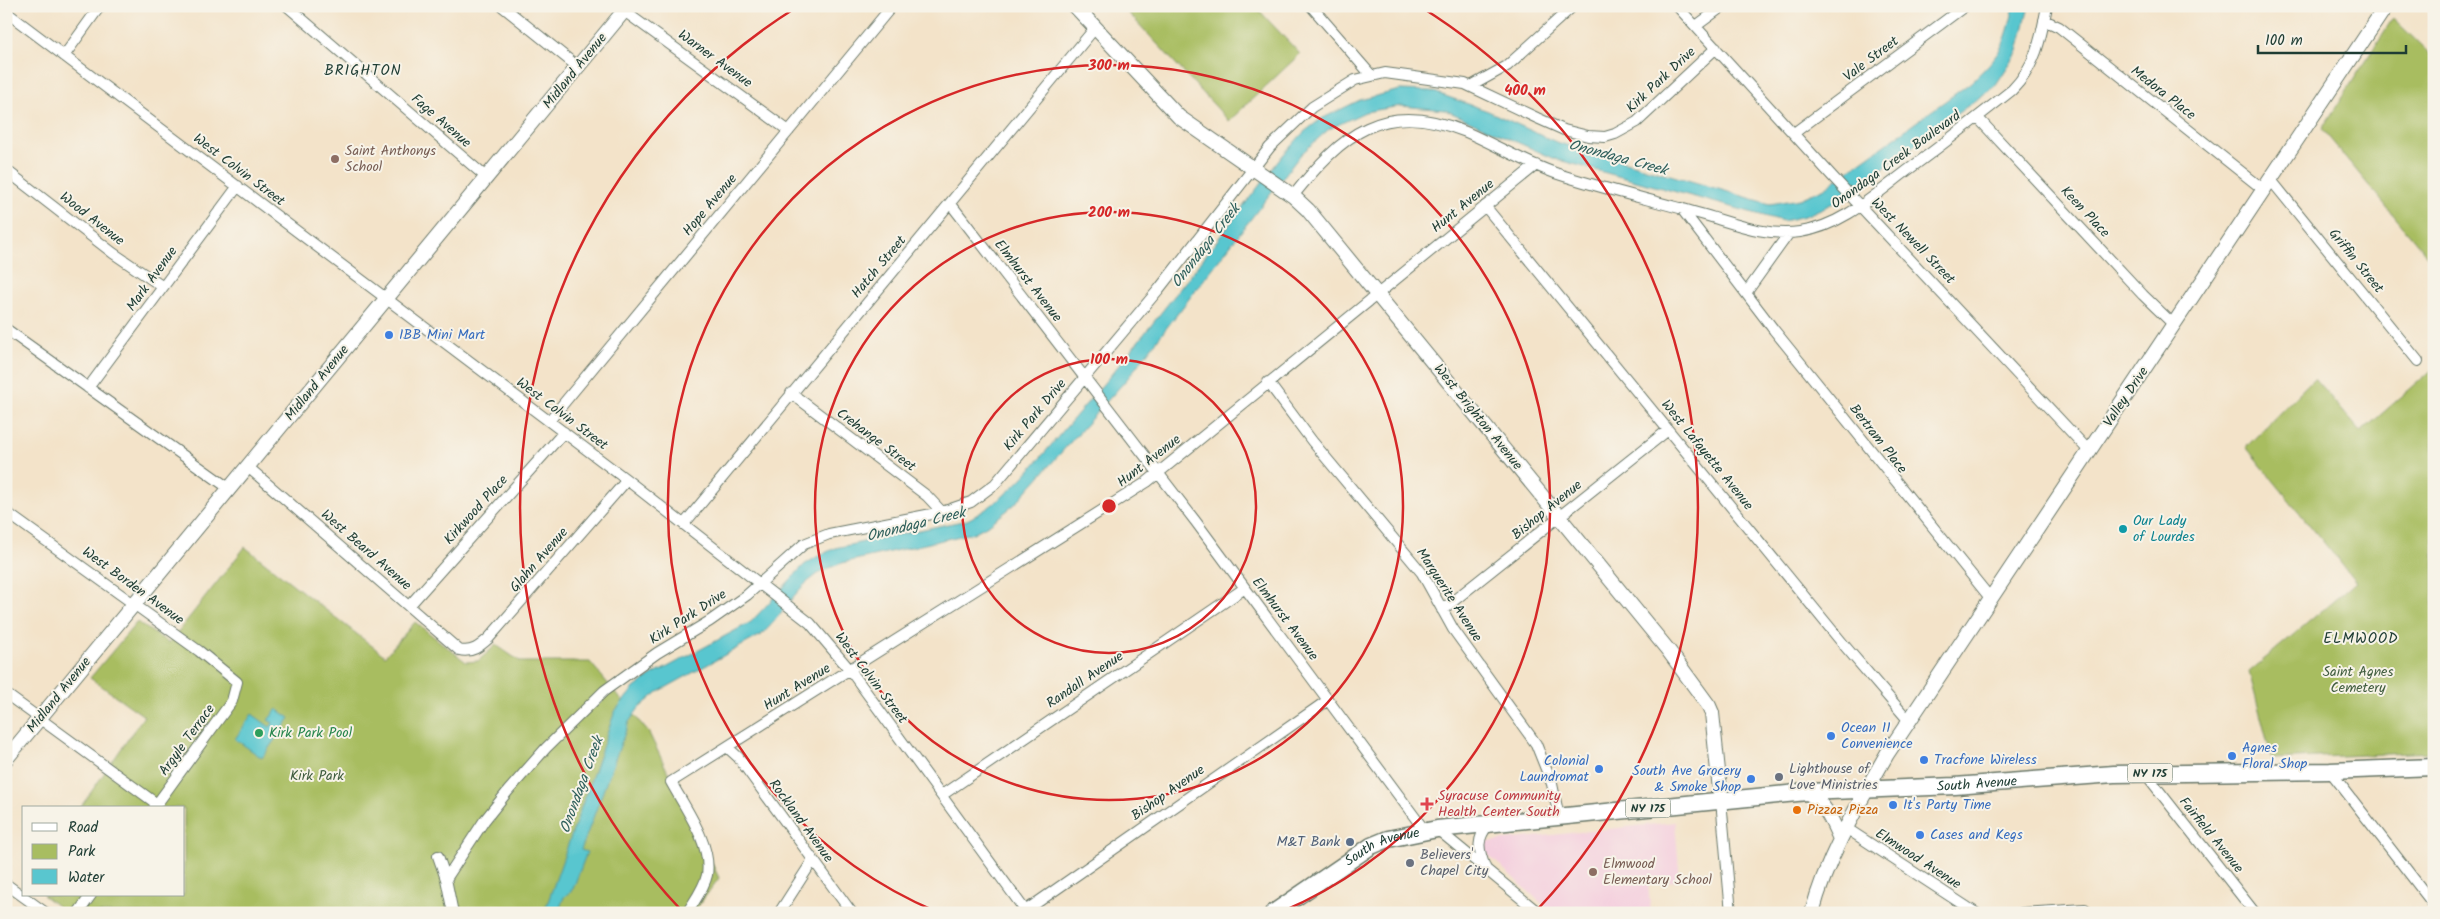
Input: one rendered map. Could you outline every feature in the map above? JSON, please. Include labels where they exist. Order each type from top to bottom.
[{"type":"main road","name":"South Avenue","points":[[1280,911],[1371,846],[1388,839],[1431,830],[1807,792],[1955,786],[2145,774],[2330,771],[2434,766]]},
{"type":"street","points":[[64,56],[100,6]]},
{"type":"street","name":"Fage Avenue","points":[[287,6],[487,178]]},
{"type":"street","points":[[502,6],[578,67]]},
{"type":"street","name":"West Brighton Avenue","points":[[1075,6],[1179,117],[1288,193],[1308,210],[1668,650],[1710,706],[1731,913]]},
{"type":"street","points":[[1312,6],[1371,75]]},
{"type":"street","points":[[1471,86],[1507,66],[1573,6]]},
{"type":"street","name":"West Newell Street","points":[[1678,6],[1832,176],[2090,451]]},
{"type":"street","points":[[1696,26],[1723,6]]},
{"type":"street","name":"Vale Street","points":[[1794,133],[1964,6]]},
{"type":"street","name":"Onondaga Creek Boulevard","points":[[1288,193],[1334,148],[1354,133],[1388,121],[1414,119],[1447,125],[1536,165],[1564,175],[1770,233],[1789,233],[1826,225],[1860,206],[1978,118],[2023,79],[2032,64],[2047,6]]},
{"type":"street","name":"Valley Drive","points":[[1812,913],[1818,889],[1843,834],[1866,789],[1909,721],[2386,6]]},
{"type":"street","name":"Hope Avenue","points":[[549,421],[889,7]]},
{"type":"street","name":"Midland Avenue","points":[[6,759],[626,9]]},
{"type":"street","name":"Warner Avenue","points":[[626,9],[789,131]]},
{"type":"street","name":"West Colvin Street","points":[[6,12],[564,432],[810,623],[850,670],[1026,912]]},
{"type":"street","name":"Medora Place","points":[[2044,20],[2059,26],[2267,185]]},
{"type":"street","name":"Hatch Street","points":[[684,524],[1095,28]]},
{"type":"street","name":"Kirk Park Drive","points":[[446,878],[484,820],[508,791],[546,748],[604,690],[657,653],[710,621],[760,584],[788,556],[813,540],[829,534],[942,512],[971,502],[995,484],[1257,171],[1270,147],[1312,107],[1355,80],[1385,73],[1446,80],[1471,86],[1564,130],[1588,136],[1605,137],[1626,130],[1637,122],[1716,48]]},
{"type":"street","name":"Keen Place","points":[[1978,118],[2143,295],[2174,325]]},
{"type":"street","name":"Hunt Avenue","points":[[688,913],[702,888],[707,874],[706,855],[700,838],[672,782],[1121,500],[1157,474],[1536,165]]},
{"type":"street","name":"Wood Avenue","points":[[6,170],[113,253],[163,288]]},
{"type":"street","name":"Griffin Street","points":[[2267,185],[2418,361]]},
{"type":"street","name":"Mark Avenue","points":[[88,388],[238,186]]},
{"type":"street","name":"Elmhurst Avenue","points":[[950,202],[1085,377],[1091,388],[1122,425],[1328,700],[1431,830],[1485,868],[1539,913]]},
{"type":"street","name":"West Lafayette Avenue","points":[[1485,206],[1844,645],[1909,721]]},
{"type":"street","name":"Bertram Place","points":[[1681,208],[1746,293],[1991,599]]},
{"type":"street","points":[[1746,293],[1789,233]]},
{"type":"street","points":[[6,329],[230,489]]},
{"type":"street","name":"Marguerite Avenue","points":[[1268,382],[1312,441],[1422,573],[1453,629],[1536,744],[1552,784],[1559,817]]},
{"type":"street","name":"Crehange Street","points":[[791,393],[927,496],[942,512]]},
{"type":"street","name":"Bishop Avenue","points":[[1442,610],[1668,430]]},
{"type":"street","name":"Kirkwood Place","points":[[409,606],[564,432]]},
{"type":"street","name":"West Beard Avenue","points":[[248,467],[459,650],[467,652]]},
{"type":"street","name":"Glahn Avenue","points":[[467,652],[477,648],[489,638],[627,480]]},
{"type":"street","name":"West Borden Avenue","points":[[6,512],[233,676],[238,686]]},
{"type":"street","name":"Randall Avenue","points":[[942,796],[1245,588]]},
{"type":"street","name":"Argyle Terrace","points":[[156,806],[232,701],[238,686]]},
{"type":"street","points":[[6,694],[156,806]]},
{"type":"street","name":"Bishop Avenue","points":[[1026,912],[1328,700]]},
{"type":"street","name":"Rockland Avenue","points":[[727,746],[738,757],[852,913]]},
{"type":"street","points":[[2330,771],[2434,905]]},
{"type":"street","name":"Fairfield Avenue","points":[[2145,774],[2256,913]]},
{"type":"street","points":[[1807,792],[1817,799],[1843,834]]},
{"type":"street","points":[[1485,868],[1478,849],[1479,838],[1489,824]]},
{"type":"street","name":"Elmwood Avenue","points":[[1843,834],[1975,912]]},
{"type":"street","points":[[438,856],[446,878],[453,913]]},
{"type":"street","points":[[779,913],[813,860]]},
{"type":"street","points":[[6,884],[22,896]]},
{"type":"street","points":[[23,896],[46,913]]},
{"type":"street","points":[[78,913],[90,896]]},
{"type":"street","points":[[2022,913],[2066,908],[2085,909],[2089,913]]},
{"type":"shaded area","name":"Elmwood Elementary School","points":[[1675,822],[1680,880],[1648,885],[1651,913],[1552,913],[1484,851],[1483,845],[1487,842]]},
{"type":"green space","points":[[1122,6],[1255,6],[1300,54],[1229,121]]},
{"type":"green space","points":[[2393,18],[2434,58],[2434,264],[2322,129]]},
{"type":"green space","name":"Saint Agnes Cemetery","points":[[2434,368],[2434,752],[2272,759],[2249,672],[2356,582],[2246,447],[2314,378],[2361,432]]},
{"type":"green space","name":"Kirk Park","points":[[245,547],[385,656],[415,622],[466,662],[478,661],[496,645],[521,662],[590,662],[649,733],[719,878],[693,913],[66,913],[44,896],[185,896],[185,806],[81,806],[144,716],[90,678],[137,622],[169,643]]},
{"type":"water","points":[[2014,6],[2029,6],[2018,51],[1995,86],[1838,201],[1805,216],[1783,221],[1555,159],[1445,110],[1401,106],[1365,112],[1329,129],[1301,154],[1127,379],[1014,505],[990,524],[973,533],[842,563],[824,571],[799,590],[775,621],[761,635],[658,692],[639,708],[629,722],[581,850],[587,852],[573,889],[564,897],[558,913],[544,913],[615,711],[634,688],[649,677],[751,622],[804,565],[815,558],[835,548],[967,520],[997,501],[1034,465],[1124,359],[1283,155],[1304,132],[1321,119],[1360,100],[1400,90],[1431,91],[1488,111],[1556,142],[1770,204],[1800,199],[1825,188],[1970,83],[1988,65],[2000,49],[2008,31]]},
{"type":"water","name":"Kirk Park Pool","points":[[277,709],[290,718],[262,758],[235,739],[252,714],[270,727],[273,723],[268,720]]},
{"type":"place","name":"Saint Anthonys School","points":[[335,159]]},
{"type":"place","name":"IBB Mini Mart","points":[[389,335]]},
{"type":"place","name":"Our Lady of Lourdes","points":[[2123,529]]},
{"type":"place","name":"Kirk Park Pool","points":[[259,733]]},
{"type":"place","name":"Ocean 11 Convenience","points":[[1831,736]]},
{"type":"place","name":"Agnes Floral Shop","points":[[2232,756]]},
{"type":"place","name":"Tracfone Wireless","points":[[1924,760]]},
{"type":"place","name":"Colonial Laundromat","points":[[1599,769]]},
{"type":"place","name":"Lighthouse of Love Ministries","points":[[1779,777]]},
{"type":"place","name":"South Ave Grocery & Smoke Shop","points":[[1751,779]]},
{"type":"place","name":"Syracuse Community Health Center South","points":[[1427,804]]},
{"type":"place","name":"It's Party Time","points":[[1893,805]]},
{"type":"place","name":"Pizzaz Pizza","points":[[1797,810]]},
{"type":"place","name":"Cases and Kegs","points":[[1920,835]]},
{"type":"place","name":"M&T Bank","points":[[1350,842]]},
{"type":"place","name":"Believers' Chapel City","points":[[1410,863]]},
{"type":"place","name":"Elmwood Elementary School","points":[[1593,872]]},
{"type":"district","name":"BRIGHTON","points":[[363,71]]},
{"type":"district","name":"ELMWOOD","points":[[2361,639]]},
{"type":"water label","name":"Onondaga Creek","points":[[1618,158]]},
{"type":"water label","name":"Onondaga Creek","points":[[1206,246]]},
{"type":"water label","name":"Onondaga Creek","points":[[916,525]]},
{"type":"water label","name":"Onondaga Creek","points":[[582,785]]}]
